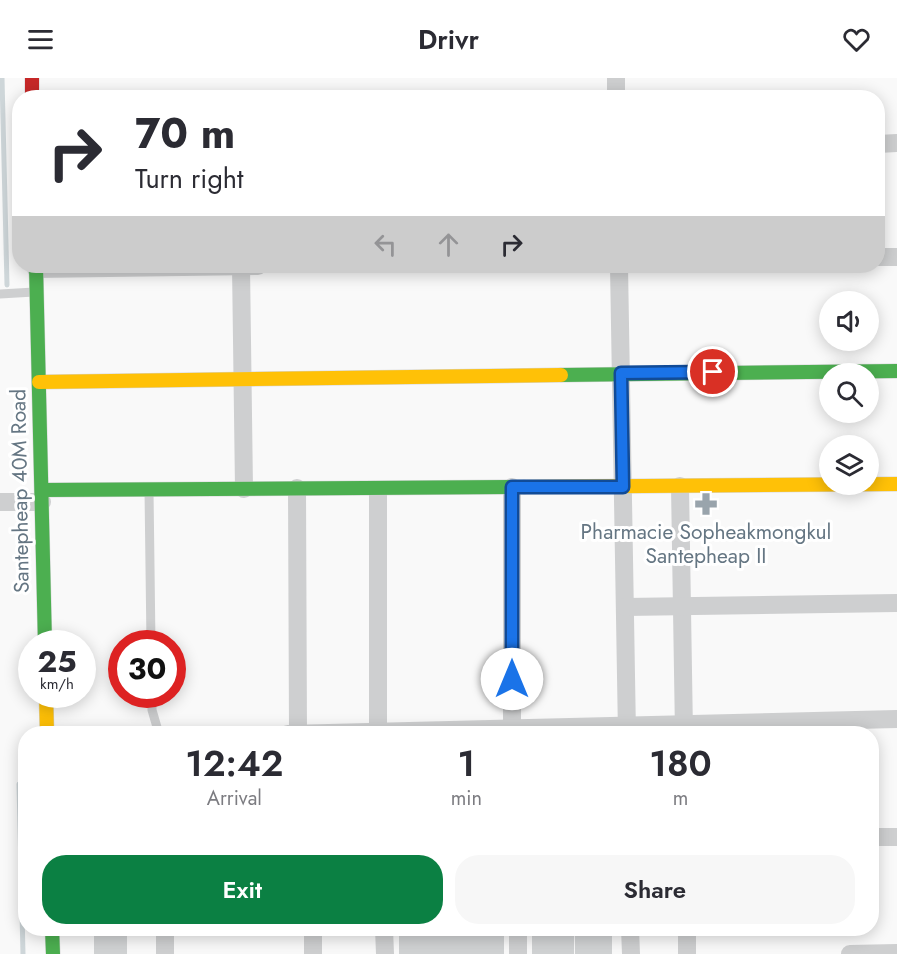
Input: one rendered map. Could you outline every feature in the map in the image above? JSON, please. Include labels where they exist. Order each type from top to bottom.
[{"type":"street","name":"Santepheap 40M Road","points":[[36,273],[45,630]]},
{"type":"street","points":[[241,273],[244,489]]},
{"type":"street","points":[[619,273],[627,726]]},
{"type":"street","points":[[39,382],[897,371]]},
{"type":"street","points":[[0,502],[42,496],[148,488],[378,490],[897,484]]},
{"type":"street","points":[[680,486],[684,726]]},
{"type":"street","points":[[512,487],[512,726]]},
{"type":"street","points":[[297,488],[298,726]]},
{"type":"street","points":[[378,490],[378,726]]},
{"type":"street","points":[[625,607],[682,604],[897,603]]},
{"type":"street","points":[[46,708],[47,726]]},
{"type":"street","points":[[731,726],[897,719]]},
{"type":"street","points":[[879,837],[897,837]]},
{"type":"street","points":[[52,936],[53,954]]},
{"type":"street","points":[[165,936],[165,954]]},
{"type":"street","points":[[313,936],[313,954]]},
{"type":"street","points":[[384,936],[385,954]]},
{"type":"street","points":[[518,936],[518,954]]},
{"type":"street","points":[[630,936],[631,954]]},
{"type":"street","points":[[687,936],[687,954]]},
{"type":"street","points":[[850,954],[897,953]]},
{"type":"lane","points":[[0,294],[37,292]]},
{"type":"lane","points":[[148,488],[151,630]]},
{"type":"lane","points":[[152,708],[157,726]]},
{"type":"building","points":[[94,936],[127,936],[127,954],[94,954]]},
{"type":"building","points":[[399,936],[504,936],[504,954],[399,954]]},
{"type":"building","points":[[532,936],[574,936],[574,954],[532,954]]},
{"type":"building","points":[[575,936],[612,936],[612,954],[575,954]]},
{"type":"waterway","points":[[2,78],[7,285]]},
{"type":"waterway","points":[[23,936],[23,954]]},
{"type":"traffic: fast","points":[[36,273],[45,630]]},
{"type":"traffic: fast","points":[[561,375],[897,371]]},
{"type":"traffic: fast","points":[[42,490],[524,487]]},
{"type":"traffic: fast","points":[[52,936],[53,954]]},
{"type":"traffic: slow","points":[[39,382],[561,375]]},
{"type":"traffic: slow","points":[[524,487],[897,484]]},
{"type":"traffic: slow","points":[[46,708],[47,726]]},
{"type":"traffic: jam","points":[[32,78],[32,90]]},
{"type":"place","name":"Pharmacie Sopheakmongkul Santepheap II","points":[[706,504]]},
{"type":"route","points":[[512,679],[512,487],[623,487],[621,373],[713,372]]}]
